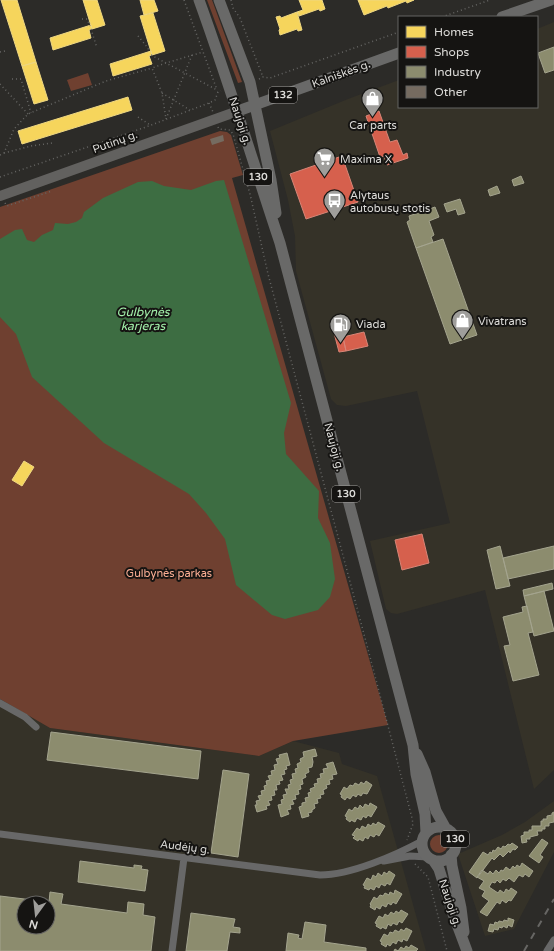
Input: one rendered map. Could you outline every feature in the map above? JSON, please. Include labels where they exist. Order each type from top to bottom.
[{"type":"main road","name":"Naujoji g.","points":[[199,0],[238,111],[259,181],[280,243],[413,745],[416,774],[425,814],[424,837]]},
{"type":"main road","name":"Naujoji g.","points":[[220,0],[250,82],[271,180],[280,243]]},
{"type":"main road","points":[[505,16],[551,0]]},
{"type":"main road","name":"Kalniškės g.","points":[[238,111],[398,53]]},
{"type":"main road","name":"Putinų g.","points":[[0,196],[238,111]]},
{"type":"main road","name":"Naujoji g.","points":[[413,745],[425,772],[436,811],[446,829]]},
{"type":"main road","name":"130","points":[[435,828],[446,829],[450,832],[456,846],[451,855],[443,860],[431,858],[423,850],[424,837],[435,828]]},
{"type":"main road","name":"Naujoji g.","points":[[451,855],[467,949]]},
{"type":"main road","name":"Naujoji g.","points":[[431,858],[439,869],[452,911],[467,949]]},
{"type":"street","points":[[0,703],[25,718],[36,727]]},
{"type":"street","name":"Audėjų g.","points":[[0,834],[320,875],[329,875],[409,853],[431,858]]},
{"type":"street","name":"Audėjų g.","points":[[409,853],[424,837]]},
{"type":"street","points":[[172,951],[184,858]]},
{"type":"street","points":[[547,951],[554,940]]},
{"type":"path","points":[[0,177],[150,125],[215,100],[217,91],[184,0]]},
{"type":"path","points":[[230,0],[233,8],[240,18],[263,77]]},
{"type":"path","points":[[445,16],[490,0]]},
{"type":"path","points":[[82,19],[87,19],[90,26]]},
{"type":"path","points":[[91,29],[97,48]]},
{"type":"path","points":[[250,82],[263,77],[270,78],[398,32]]},
{"type":"path","points":[[138,36],[148,48],[149,52]]},
{"type":"path","points":[[0,52],[5,51]]},
{"type":"path","points":[[4,154],[14,129],[28,114],[106,81],[203,52]]},
{"type":"path","points":[[151,55],[217,91],[230,89]]},
{"type":"path","points":[[166,119],[192,55]]},
{"type":"path","points":[[152,68],[162,93],[166,119]]},
{"type":"path","points":[[12,79],[21,79],[31,113]]},
{"type":"path","points":[[0,84],[28,114]]},
{"type":"path","points":[[162,93],[190,110]]},
{"type":"path","points":[[208,103],[219,129],[230,130],[233,134],[250,194],[268,274],[370,653],[412,818],[413,824],[406,845],[410,859],[428,877],[447,951]]},
{"type":"path","points":[[138,117],[150,125]]},
{"type":"path","points":[[0,155],[31,146],[52,143]]},
{"type":"shaded area","points":[[554,22],[554,770],[534,789],[485,590],[397,614],[391,613],[386,609],[370,541],[450,523],[417,391],[346,406],[337,405],[331,399],[296,271],[295,236],[288,200],[270,131],[398,80],[398,108],[538,108],[538,29]]},
{"type":"shaded area","points":[[0,699],[50,728],[259,756],[293,741],[339,753],[342,764],[377,776],[426,951],[0,951]]},
{"type":"shaded area","points":[[554,801],[554,852],[514,929],[485,936],[458,854],[502,835],[525,822]]},
{"type":"green space","points":[[207,0],[212,0],[242,82],[238,83]]},
{"type":"green space","points":[[88,73],[92,85],[71,91],[67,80]]},
{"type":"green space","name":"Gulbynės parkas","points":[[220,131],[227,132],[231,135],[243,175],[232,178],[388,725],[293,741],[259,756],[50,728],[0,699],[0,207]]},
{"type":"green space","points":[[439,835],[445,838],[448,844],[445,850],[439,853],[433,850],[430,844],[433,838]]},
{"type":"water","name":"Gulbynės karjeras","points":[[224,180],[291,403],[284,433],[286,454],[319,491],[318,518],[330,543],[335,579],[330,597],[318,610],[285,619],[272,615],[236,585],[225,539],[206,513],[189,494],[104,443],[32,377],[16,334],[0,317],[0,239],[15,230],[22,229],[27,240],[34,242],[42,235],[53,230],[55,223],[68,224],[76,222],[82,218],[84,212],[103,198],[138,182],[152,181],[164,186],[191,190],[216,181]]},
{"type":"building: Homes","points":[[1,0],[17,0],[36,62],[22,66]]},
{"type":"building: Homes","points":[[83,0],[97,0],[105,25],[92,29]]},
{"type":"building: Homes","points":[[140,0],[154,0],[158,11],[144,15]]},
{"type":"building: Homes","points":[[299,0],[322,0],[325,9],[320,11],[319,9],[299,16],[297,12],[303,10]]},
{"type":"building: Homes","points":[[358,0],[414,0],[407,3],[406,1],[388,8],[387,6],[364,15]]},
{"type":"building: Homes","points":[[297,12],[302,30],[298,31],[297,29],[280,35],[280,29],[276,17],[280,16],[281,18]]},
{"type":"building: Homes","points":[[153,13],[165,51],[152,55],[140,16]]},
{"type":"building: Homes","points":[[91,25],[92,29],[89,30],[91,38],[53,50],[50,38]]},
{"type":"building: Homes","points":[[151,51],[152,55],[149,56],[152,64],[113,76],[110,64]]},
{"type":"building: Homes","points":[[36,62],[48,100],[34,104],[22,66]]},
{"type":"building: Homes","points":[[128,97],[132,110],[22,144],[18,131]]},
{"type":"building: Homes","points":[[24,461],[34,467],[22,486],[12,480]]},
{"type":"building: Shops","points":[[379,111],[390,142],[397,140],[403,155],[407,153],[408,158],[387,165],[384,156],[380,157],[366,116]]},
{"type":"building: Shops","points":[[342,156],[358,202],[306,219],[290,174]]},
{"type":"building: Shops","name":"Viada","points":[[341,328],[346,351],[339,352],[333,329]]},
{"type":"building: Shops","points":[[364,332],[368,346],[346,351],[343,337]]},
{"type":"building: Shops","points":[[422,534],[429,563],[402,570],[395,540]]},
{"type":"building: Industry","points":[[554,47],[554,70],[545,73],[538,53]]},
{"type":"building: Industry","points":[[521,176],[524,183],[514,186],[512,180]]},
{"type":"building: Industry","points":[[497,186],[500,193],[490,196],[488,190]]},
{"type":"building: Industry","points":[[460,199],[465,213],[458,215],[456,209],[447,212],[444,204]]},
{"type":"building: Industry","points":[[435,207],[439,217],[429,221],[434,235],[431,237],[433,242],[416,248],[407,222],[410,220],[409,216]]},
{"type":"building: Industry","points":[[443,239],[477,335],[450,344],[416,248]]},
{"type":"building: Industry","points":[[500,546],[510,586],[496,589],[487,550]]},
{"type":"building: Industry","points":[[554,546],[554,569],[508,579],[503,558]]},
{"type":"building: Industry","points":[[552,583],[553,589],[524,596],[523,590]]},
{"type":"building: Industry","points":[[544,591],[554,631],[534,636],[524,596]]},
{"type":"building: Industry","points":[[527,606],[533,632],[528,633],[539,675],[513,681],[504,646],[510,645],[503,617],[523,612],[522,607]]},
{"type":"building: Industry","points":[[51,732],[201,751],[198,779],[47,760]]},
{"type":"building: Industry","points":[[315,749],[317,756],[312,757],[312,767],[308,768],[309,772],[305,774],[306,777],[302,779],[303,784],[300,785],[301,789],[298,790],[299,794],[295,795],[296,799],[292,800],[294,804],[290,805],[291,809],[287,810],[289,814],[281,817],[278,805],[282,804],[281,800],[284,799],[283,795],[287,794],[285,789],[289,789],[288,785],[291,784],[290,780],[293,779],[292,774],[296,773],[295,769],[298,768],[297,764],[301,762],[300,759],[304,757],[303,752]]},
{"type":"building: Industry","points":[[287,753],[290,765],[286,766],[287,769],[284,770],[285,774],[281,775],[283,780],[279,781],[280,784],[276,785],[277,790],[274,790],[275,795],[271,796],[272,800],[268,801],[270,805],[266,806],[267,809],[257,812],[255,805],[257,805],[256,801],[260,800],[258,796],[262,795],[261,791],[265,790],[264,786],[267,785],[266,781],[270,780],[268,776],[272,775],[271,771],[275,770],[274,765],[278,764],[276,759],[280,758],[279,755]]},
{"type":"building: Industry","points":[[333,762],[337,774],[332,775],[333,779],[329,780],[330,784],[326,785],[327,788],[323,790],[324,794],[320,795],[321,798],[317,799],[318,803],[314,804],[315,808],[312,812],[308,813],[309,816],[302,818],[299,807],[302,806],[302,803],[306,802],[305,798],[309,797],[308,793],[311,792],[310,789],[315,787],[314,784],[318,783],[317,779],[321,778],[320,774],[324,773],[323,769],[328,768],[326,764]]},
{"type":"building: Industry","points":[[223,770],[249,774],[238,857],[211,853]]},
{"type":"building: Industry","points":[[366,781],[372,785],[367,794],[363,793],[361,796],[358,794],[356,797],[353,795],[350,799],[347,797],[345,800],[341,797],[342,795],[340,794],[344,787],[347,789],[350,785],[353,786],[355,783],[359,785],[361,782],[364,784]]},
{"type":"building: Industry","points":[[370,803],[377,807],[371,817],[368,815],[366,818],[363,816],[361,820],[357,818],[355,822],[351,820],[350,822],[346,819],[347,817],[345,816],[349,809],[352,811],[355,807],[358,809],[360,805],[363,808],[365,804],[369,806]]},
{"type":"building: Industry","points":[[554,812],[554,822],[549,823],[549,826],[545,826],[545,829],[542,829],[542,831],[537,831],[538,835],[530,837],[530,839],[526,839],[527,842],[522,843],[521,836],[524,835],[524,832],[529,832],[529,830],[532,830],[532,826],[541,826],[541,821],[543,821],[543,819],[547,819],[547,816],[552,815]]},
{"type":"building: Industry","points":[[378,822],[385,826],[379,836],[376,834],[374,837],[370,835],[368,839],[365,837],[363,841],[359,839],[358,841],[353,838],[355,836],[352,835],[357,828],[360,830],[362,826],[366,828],[368,824],[371,826],[373,823],[376,825]]},
{"type":"building: Industry","points":[[542,839],[548,843],[540,855],[543,857],[539,863],[529,856]]},
{"type":"building: Industry","points":[[512,843],[518,847],[515,850],[513,849],[510,853],[509,851],[503,857],[500,854],[494,860],[492,858],[477,878],[469,872],[483,852],[488,855],[490,852],[492,853],[493,850],[495,851],[498,847],[501,849],[503,846],[505,847]]},
{"type":"building: Industry","points":[[80,861],[134,868],[134,865],[142,866],[141,869],[148,870],[145,891],[78,882]]},
{"type":"building: Industry","points":[[522,863],[533,871],[529,877],[525,874],[523,877],[519,875],[514,882],[509,878],[506,881],[503,879],[500,883],[497,880],[495,883],[492,882],[489,887],[498,893],[500,890],[504,893],[506,889],[509,891],[511,888],[517,892],[511,901],[509,900],[506,903],[502,900],[500,904],[497,902],[487,916],[480,912],[489,901],[482,896],[485,891],[479,888],[484,881],[477,877],[482,870],[488,874],[490,871],[493,874],[496,870],[499,873],[506,867],[510,870],[513,866],[515,868],[517,865],[520,867]]},
{"type":"building: Industry","points":[[389,871],[395,875],[390,885],[387,883],[385,886],[381,884],[379,888],[376,886],[374,890],[364,888],[365,886],[363,885],[367,878],[371,880],[373,875],[376,877],[378,873],[382,876],[384,872],[387,874]]},
{"type":"building: Industry","points":[[395,890],[402,894],[396,904],[393,902],[391,905],[388,903],[386,907],[382,905],[380,909],[376,907],[375,910],[370,907],[374,897],[377,899],[380,895],[383,896],[385,893],[389,895],[390,892],[394,894]]},
{"type":"building: Industry","points":[[50,892],[63,894],[61,904],[127,913],[128,902],[144,904],[143,915],[155,917],[151,951],[0,951],[0,896],[16,898],[16,935],[56,935],[56,895],[50,895]]},
{"type":"building: Industry","points":[[401,910],[408,914],[402,923],[399,921],[397,925],[393,923],[391,926],[388,924],[386,929],[382,927],[381,929],[376,926],[377,924],[375,923],[379,916],[383,918],[385,914],[388,916],[391,912],[394,914],[396,911],[399,913]]},
{"type":"building: Industry","points":[[191,913],[235,919],[233,927],[240,928],[240,933],[230,932],[227,951],[186,951]]},
{"type":"building: Industry","points":[[508,918],[514,920],[512,927],[508,925],[507,928],[503,926],[502,928],[499,927],[498,930],[494,929],[493,932],[488,931],[490,924],[494,925],[495,922],[503,922],[504,920],[508,921]]},
{"type":"building: Industry","points":[[305,922],[326,925],[324,942],[366,948],[366,951],[286,951],[288,933],[299,935],[298,938],[302,939]]},
{"type":"building: Industry","points":[[406,928],[412,931],[407,941],[403,939],[402,942],[398,940],[396,944],[393,942],[390,946],[387,944],[386,947],[381,944],[382,942],[380,941],[384,934],[388,936],[390,932],[393,933],[395,930],[399,932],[401,929],[404,931]]},
{"type":"building: Industry","points":[[411,945],[418,949],[416,951],[398,951],[401,947],[404,949],[406,946],[409,948]]},
{"type":"building: Other","points":[[223,135],[224,141],[212,145],[210,139]]},
{"type":"railway","points":[[524,951],[554,899]]},
{"type":"place","name":"Car parts","points":[[373,118]]},
{"type":"place","name":"Maxima X","points":[[325,178]]},
{"type":"place","name":"Alytaus autobusų stotis","points":[[335,220]]},
{"type":"place","name":"Vivatrans","points":[[463,340]]},
{"type":"place","name":"Viada","points":[[341,344]]}]
